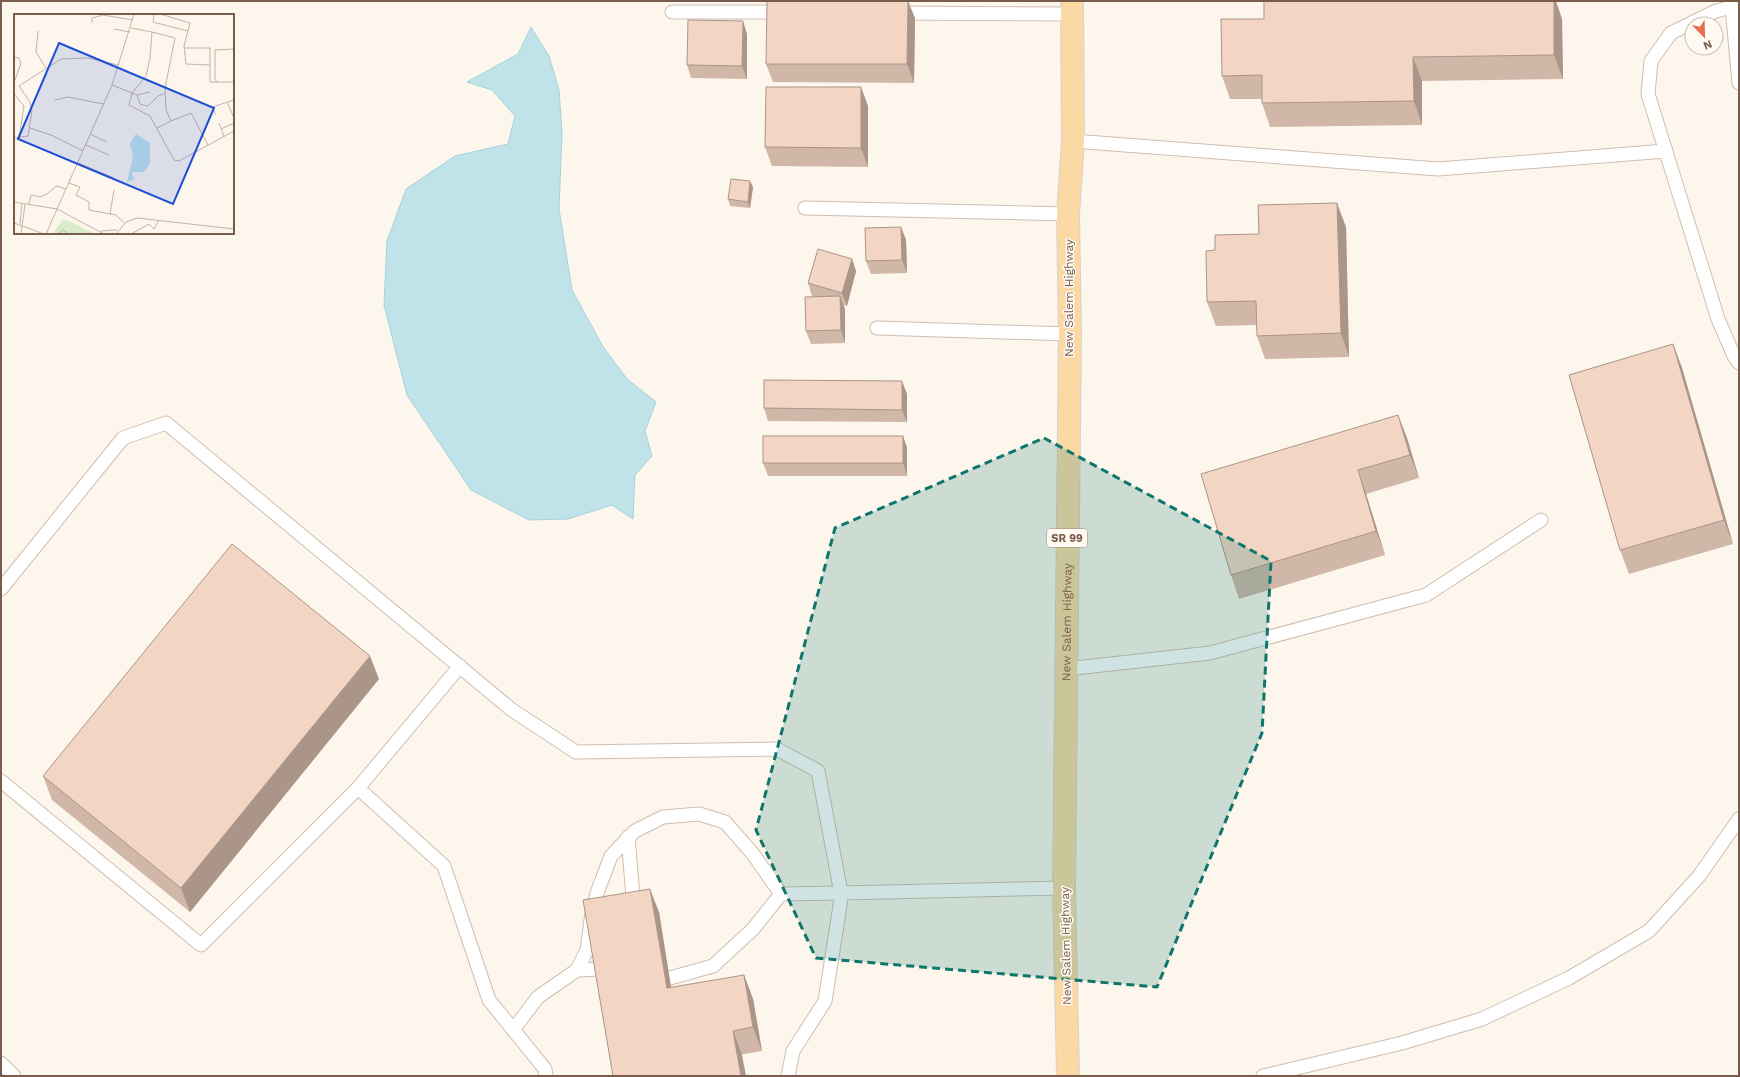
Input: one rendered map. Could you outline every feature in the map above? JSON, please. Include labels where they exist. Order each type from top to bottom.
[{"type":"main road","name":"New Salem Highway","points":[[1068,1076],[1064,888],[1070,334],[1068,214],[1073,141],[1072,8]]},
{"type":"lane","points":[[1739,83],[1736,6],[1716,12],[1671,33],[1651,61],[1648,94],[1718,318],[1734,356],[1739,363]]},
{"type":"lane","points":[[880,13],[1072,8]]},
{"type":"lane","points":[[672,12],[800,12]]},
{"type":"lane","points":[[1073,141],[1438,169],[1666,151]]},
{"type":"lane","points":[[805,208],[1068,214]]},
{"type":"lane","points":[[877,328],[1070,334]]},
{"type":"lane","points":[[1,589],[123,438],[166,423],[512,710],[576,752],[777,749],[818,771],[841,893],[840,906],[825,1001],[794,1051],[788,1076]]},
{"type":"lane","points":[[1066,669],[1210,654],[1426,596],[1541,520]]},
{"type":"lane","points":[[1,781],[201,945],[358,788],[460,666]]},
{"type":"lane","points":[[358,788],[444,866],[489,1000],[545,1069],[546,1076]]},
{"type":"lane","points":[[513,1030],[538,997],[577,970],[587,950],[592,913],[597,893],[611,856],[635,831],[663,817],[699,814],[725,822],[752,854],[781,894]]},
{"type":"lane","points":[[1263,1076],[1402,1043],[1482,1019],[1569,978],[1649,931],[1699,876],[1739,819]]},
{"type":"lane","points":[[628,837],[635,917]]},
{"type":"lane","points":[[781,894],[1064,888]]},
{"type":"lane","points":[[670,978],[713,966],[753,929],[781,894]]},
{"type":"lane","points":[[577,970],[600,969]]},
{"type":"lane","points":[[1,1063],[14,1076]]},
{"type":"highlighted area","points":[[1044,438],[1271,561],[1262,733],[1157,987],[816,958],[756,830],[835,528]]},
{"type":"water","points":[[531,27],[549,56],[559,90],[562,133],[559,209],[572,290],[602,345],[627,379],[656,402],[645,431],[652,456],[635,475],[633,519],[612,505],[568,519],[529,520],[471,490],[407,395],[384,305],[387,241],[406,189],[455,156],[508,144],[515,116],[492,90],[467,82],[518,54]]},
{"type":"building","points":[[767,1],[908,1],[907,64],[766,64]]},
{"type":"building","points":[[1264,1],[1554,1],[1554,55],[1413,57],[1414,101],[1262,103],[1262,75],[1222,76],[1221,19],[1264,19]]},
{"type":"building","points":[[688,20],[743,21],[742,66],[687,65]]},
{"type":"building","points":[[766,87],[861,87],[861,148],[765,147]]},
{"type":"building","points":[[731,179],[750,181],[748,202],[728,199]]},
{"type":"building","points":[[1337,203],[1341,333],[1257,336],[1256,301],[1207,302],[1206,251],[1215,250],[1215,235],[1259,234],[1258,205]]},
{"type":"building","points":[[901,227],[902,260],[866,261],[865,228]]},
{"type":"building","points":[[818,249],[852,259],[842,293],[808,283]]},
{"type":"building","points":[[840,296],[841,330],[806,331],[805,297]]},
{"type":"building","points":[[1673,344],[1724,520],[1620,550],[1569,375]]},
{"type":"building","points":[[764,380],[902,381],[902,410],[764,408]]},
{"type":"building","points":[[1398,415],[1410,455],[1358,470],[1376,531],[1231,575],[1201,474]]},
{"type":"building","points":[[763,436],[903,436],[903,463],[763,463]]},
{"type":"building","points":[[232,544],[370,656],[181,888],[43,776]]},
{"type":"building","points":[[650,889],[667,988],[744,975],[753,1027],[733,1031],[741,1076],[613,1076],[583,900]]}]
